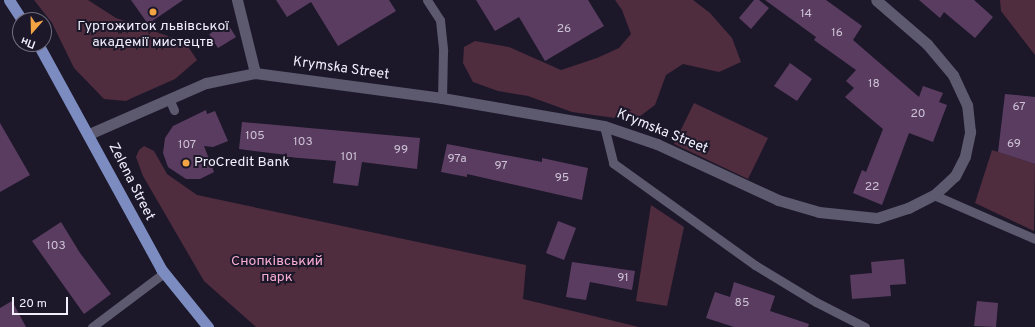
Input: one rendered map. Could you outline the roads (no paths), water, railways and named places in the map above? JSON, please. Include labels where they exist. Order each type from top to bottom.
[{"type":"main road","points":[[9,0],[17,12]]},
{"type":"main road","name":"Zelena Street","points":[[43,52],[89,134],[138,231],[164,273],[208,327]]},
{"type":"street","points":[[237,0],[255,73]]},
{"type":"street","name":"Krymska Street","points":[[89,134],[172,105],[206,83],[255,73],[442,98],[604,126],[657,144],[778,200],[819,212],[877,218],[908,208],[934,195],[955,176],[965,156],[970,132],[967,105],[953,75],[927,44],[876,0]]},
{"type":"lane","points":[[427,0],[440,20],[443,51],[442,98]]},
{"type":"lane","points":[[604,126],[612,163],[755,265],[816,302],[865,327]]},
{"type":"lane","points":[[934,195],[1035,239]]},
{"type":"lane","points":[[92,327],[164,273]]},
{"type":"place","name":"Гуртожиток львівської академії мистецтв","points":[[153,12]]},
{"type":"place","name":"ProCredit Bank","points":[[186,163]]},
{"type":"park label","name":"Снопківський парк","points":[[277,270]]}]
